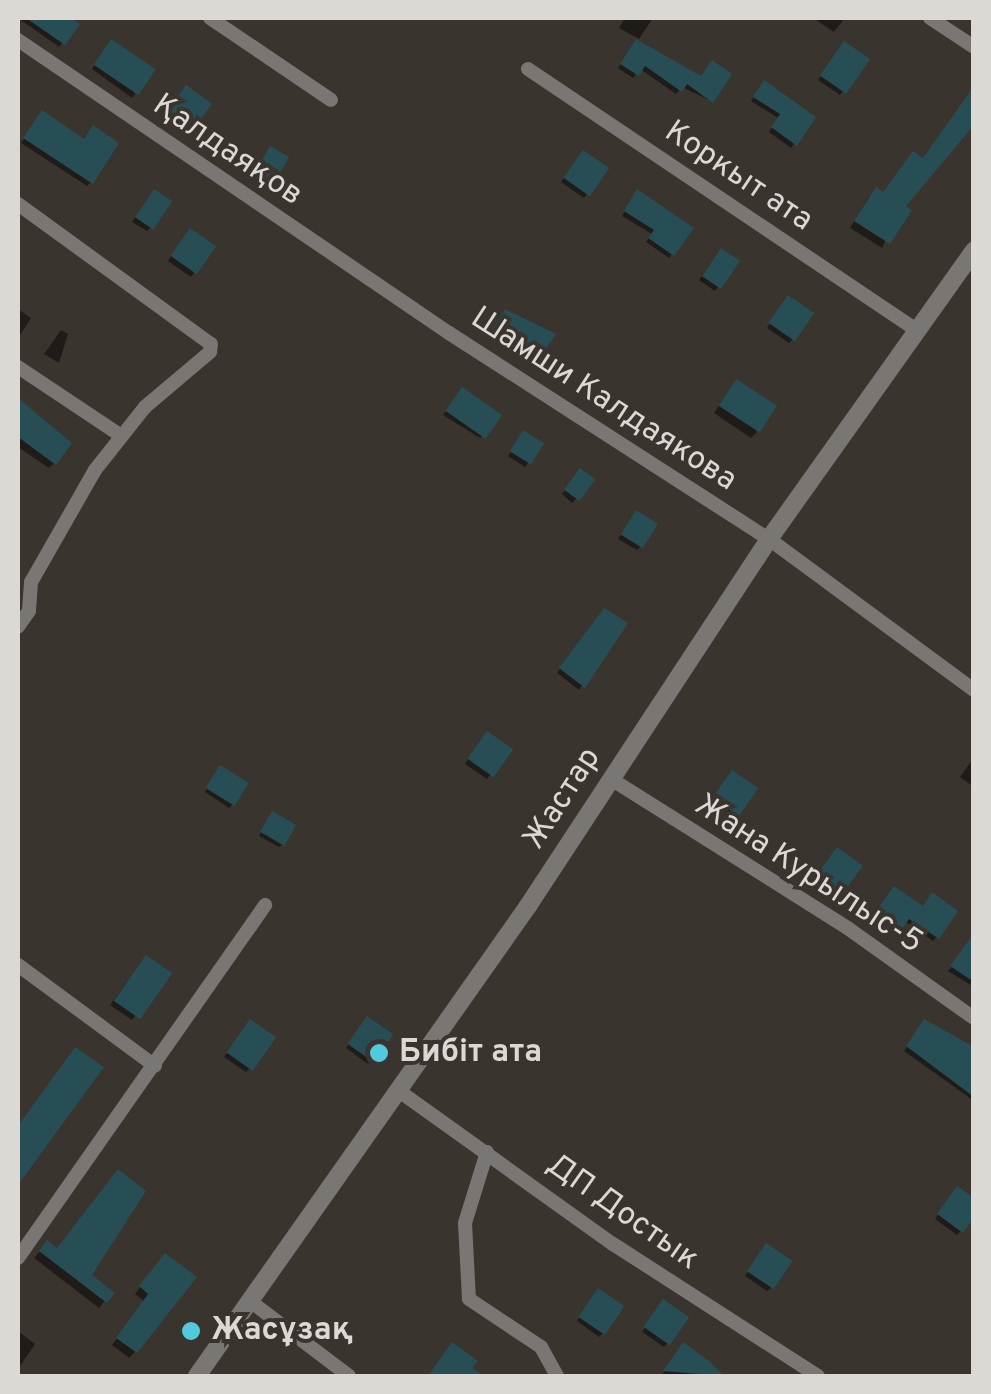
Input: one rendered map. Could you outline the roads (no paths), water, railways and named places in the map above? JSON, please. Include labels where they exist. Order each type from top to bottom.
[{"type":"street","points":[[210,18],[331,100]]},
{"type":"street","points":[[930,18],[974,47]]},
{"type":"street","name":"Қалдаяқов","points":[[18,40],[407,306]]},
{"type":"street","name":"Коркыт ата","points":[[528,69],[918,331]]},
{"type":"street","points":[[18,204],[211,344],[120,435],[31,582],[28,611],[18,628]]},
{"type":"street","name":"Жастар","points":[[197,1376],[398,1091],[770,539],[974,251]]},
{"type":"street","name":"Шамши Калдаякова","points":[[407,306],[770,539],[974,690]]},
{"type":"street","points":[[18,367],[120,435]]},
{"type":"street","name":"Жана Курылыс-5","points":[[611,779],[849,929],[974,1018]]},
{"type":"street","points":[[18,1258],[266,905]]},
{"type":"street","points":[[18,966],[155,1066]]},
{"type":"street","name":"ДП Достык","points":[[398,1091],[818,1376]]},
{"type":"street","points":[[487,1152],[465,1223],[469,1299],[541,1347],[557,1376]]},
{"type":"street","points":[[250,1301],[349,1376]]},
{"type":"place","name":"Бибіт ата","points":[[379,1053]]},
{"type":"place","name":"Жасұзақ","points":[[191,1331]]}]
